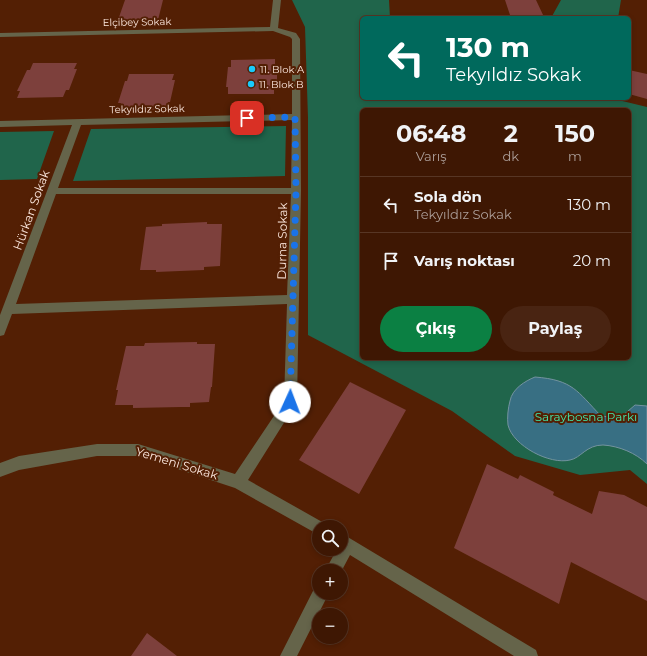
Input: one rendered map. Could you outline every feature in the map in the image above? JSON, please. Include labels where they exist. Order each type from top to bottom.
[{"type":"street","points":[[274,29],[277,0]]},
{"type":"street","name":"Elçibey Sokak","points":[[0,35],[274,29]]},
{"type":"street","name":"Durna Sokak","points":[[238,482],[290,402],[296,191],[296,39],[293,35],[274,29]]},
{"type":"street","name":"Tekyıldız Sokak","points":[[0,124],[295,117]]},
{"type":"street","name":"Hürkan Sokak","points":[[0,331],[78,121]]},
{"type":"street","points":[[52,191],[296,191]]},
{"type":"street","points":[[8,309],[293,299]]},
{"type":"street","name":"Yemeni Sokak","points":[[0,470],[19,463],[97,450],[138,450],[238,482],[312,524]]},
{"type":"street","points":[[348,545],[530,656]]},
{"type":"street","points":[[288,656],[317,600]]},
{"type":"green space","name":"Saraybosna Parkı","points":[[292,0],[389,0],[390,16],[360,16],[360,100],[618,100],[647,107],[647,484],[630,470],[580,475],[515,456],[452,411],[308,335],[308,118],[305,27]]},
{"type":"green space","points":[[561,0],[621,0],[618,16],[552,16]]},
{"type":"green space","points":[[286,126],[285,176],[73,181],[91,129]]},
{"type":"green space","points":[[54,131],[37,179],[0,180],[0,132]]},
{"type":"water","points":[[535,377],[558,381],[573,388],[580,393],[601,416],[620,418],[635,405],[647,406],[647,464],[632,453],[603,445],[592,447],[574,459],[562,461],[543,457],[525,447],[511,433],[508,425],[508,410],[511,397],[516,389],[523,383]]},
{"type":"building","points":[[125,0],[163,0],[158,20],[118,20]]},
{"type":"building","points":[[505,0],[536,0],[544,16],[510,16]]},
{"type":"building","points":[[275,59],[275,66],[277,66],[277,86],[274,86],[274,94],[228,94],[228,87],[226,87],[228,67],[231,67],[231,60]]},
{"type":"building","points":[[33,63],[77,63],[74,69],[77,69],[69,90],[66,90],[63,97],[17,98],[20,91],[17,91],[27,70],[30,70]]},
{"type":"building","points":[[631,70],[647,74],[647,99],[631,95]]},
{"type":"building","points":[[129,74],[174,74],[172,80],[175,80],[170,102],[168,102],[166,109],[119,111],[121,103],[118,103],[125,81],[127,81]]},
{"type":"building","points":[[207,222],[207,224],[222,224],[220,266],[204,267],[204,270],[156,272],[156,270],[140,270],[146,227],[162,226],[162,224]]},
{"type":"building","points":[[197,342],[197,344],[215,344],[212,387],[209,402],[190,403],[190,407],[133,408],[133,405],[115,405],[118,390],[116,390],[126,346],[144,346],[145,343]]},
{"type":"building","points":[[350,382],[406,410],[359,494],[299,460]]},
{"type":"building","points":[[487,464],[518,479],[520,475],[554,492],[553,495],[592,514],[599,491],[624,495],[647,507],[647,601],[571,562],[559,604],[454,548]]},
{"type":"building","points":[[147,633],[177,656],[131,656]]},
{"type":"place","name":"11. Blok A","points":[[252,69]]},
{"type":"place","name":"11. Blok B","points":[[251,84]]},
{"type":"route","points":[[247,118],[295,117],[296,191],[290,402]]}]
